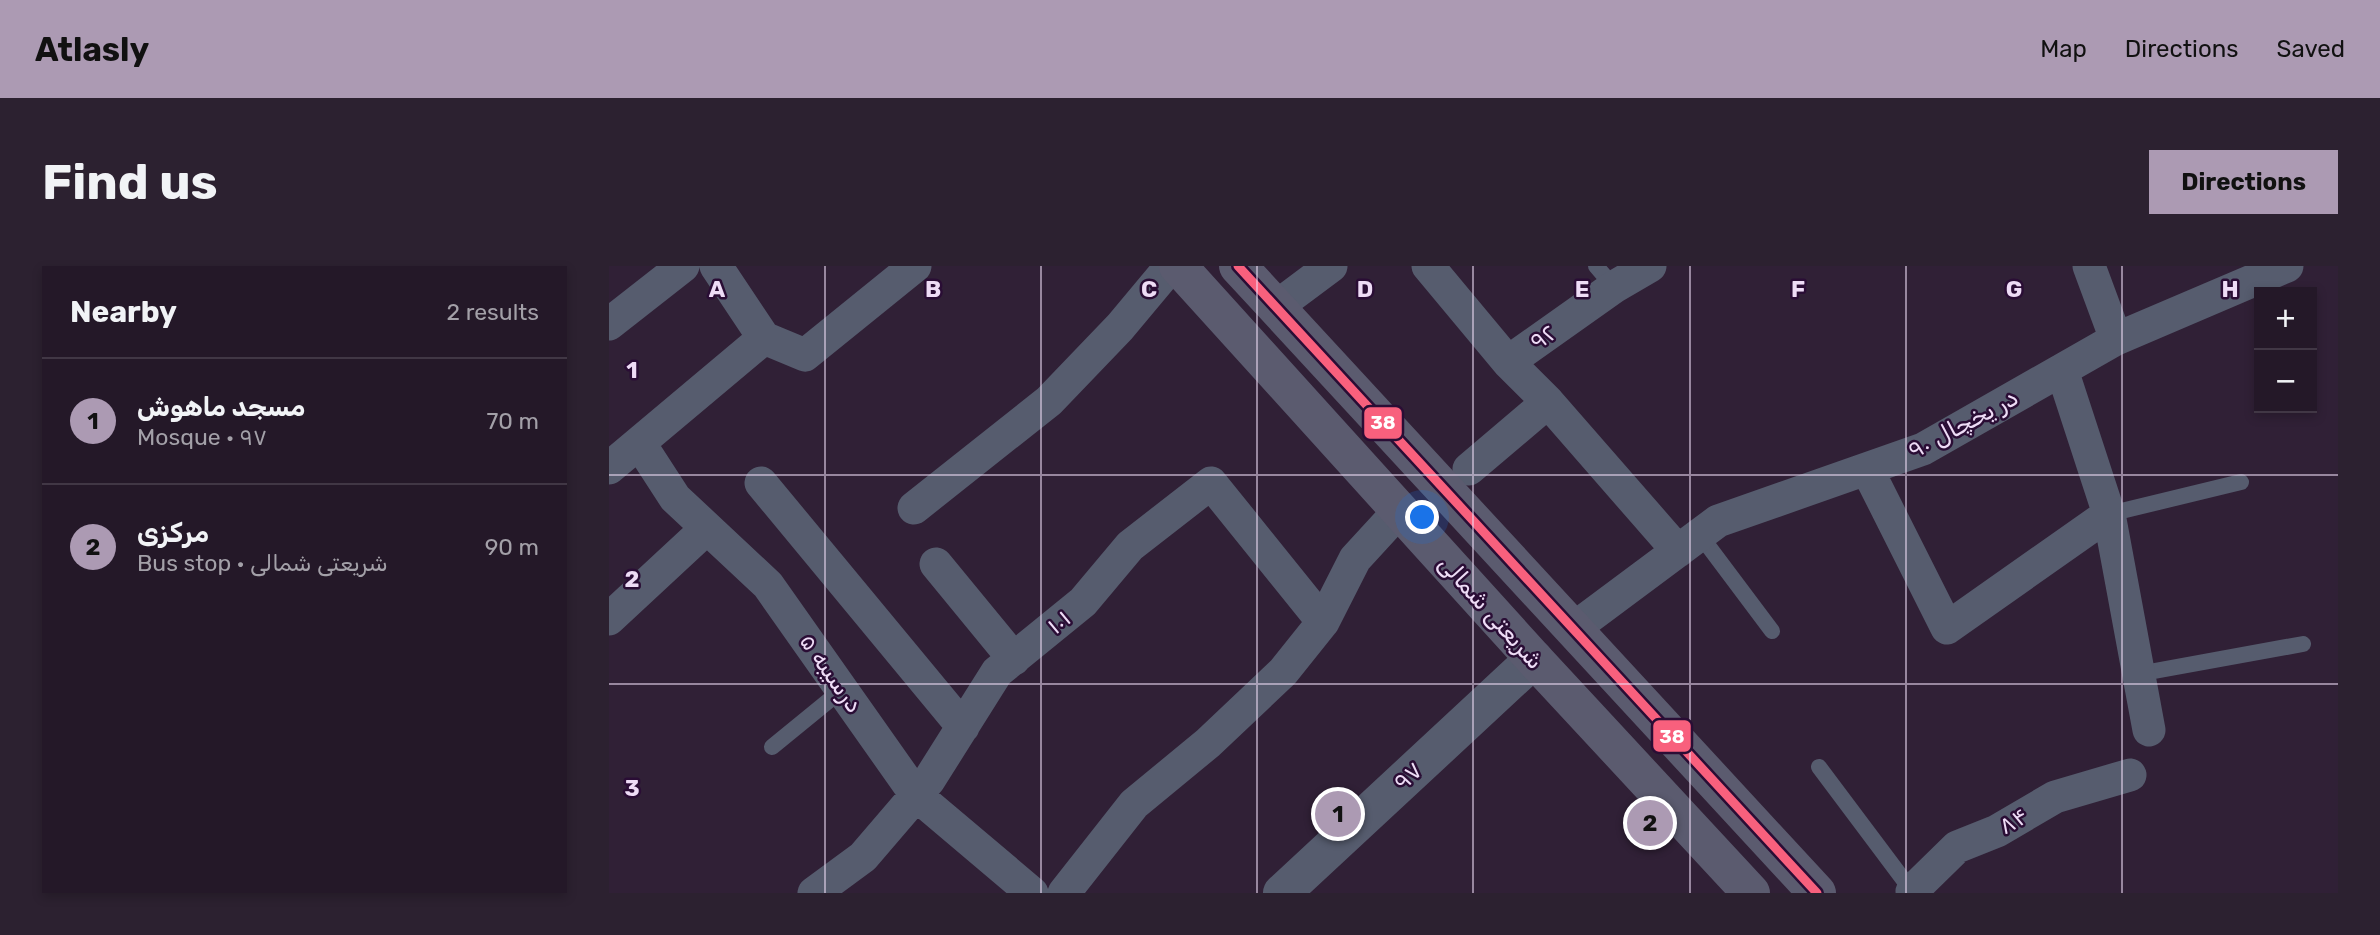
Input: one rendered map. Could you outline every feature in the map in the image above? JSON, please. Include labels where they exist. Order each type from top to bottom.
[{"type":"main road","name":"شریعتی شمالی","points":[[1178,266],[1534,659],[1751,893]]},
{"type":"main road","name":"شریعتی شمالی","points":[[1238,266],[1817,893]]},
{"type":"street","points":[[609,324],[683,266]]},
{"type":"street","points":[[716,266],[764,338],[805,355],[915,266]]},
{"type":"street","points":[[914,508],[1049,401],[1121,327],[1171,266]]},
{"type":"street","points":[[1276,307],[1331,266]]},
{"type":"street","points":[[1428,266],[1507,362],[1689,543]]},
{"type":"street","name":"۹۲","points":[[1507,362],[1605,276],[1650,266]]},
{"type":"street","points":[[2089,266],[2116,339]]},
{"type":"street","name":"در یخچال ۹۰","points":[[1573,629],[1718,522],[1923,449],[2116,339],[2287,266]]},
{"type":"street","points":[[609,468],[764,338]]},
{"type":"street","points":[[2062,370],[2109,514],[2149,730]]},
{"type":"street","points":[[1469,469],[1548,402]]},
{"type":"street","name":"درسیبه ۵","points":[[640,444],[675,498],[768,585],[843,689],[923,787],[1032,893]]},
{"type":"street","points":[[1867,469],[1947,628],[2109,514]]},
{"type":"street","points":[[761,483],[963,727]]},
{"type":"street","name":"۱۰۱","points":[[814,893],[863,857],[923,787],[997,672],[1083,602],[1130,546],[1211,483],[1322,622]]},
{"type":"street","points":[[1064,893],[1134,804],[1208,743],[1283,672],[1322,622],[1355,559],[1399,510]]},
{"type":"street","points":[[609,619],[707,528]]},
{"type":"street","points":[[936,564],[1014,659]]},
{"type":"street","name":"۹۷","points":[[1282,893],[1534,659]]},
{"type":"street","name":"۸۴","points":[[1912,892],[1957,847],[1997,831],[2055,797],[2130,775]]},
{"type":"lane","points":[[2109,514],[2241,482]]},
{"type":"lane","points":[[1689,543],[1772,631]]},
{"type":"lane","points":[[2138,674],[2303,644]]},
{"type":"lane","points":[[772,747],[843,689]]},
{"type":"lane","points":[[1819,767],[1912,892]]},
{"type":"transit line","name":"38","points":[[1238,266],[1817,893]]},
{"type":"place","name":"مسجد ماهوش","points":[[1338,814]]},
{"type":"place","name":"مرکزی","points":[[1650,823]]}]
